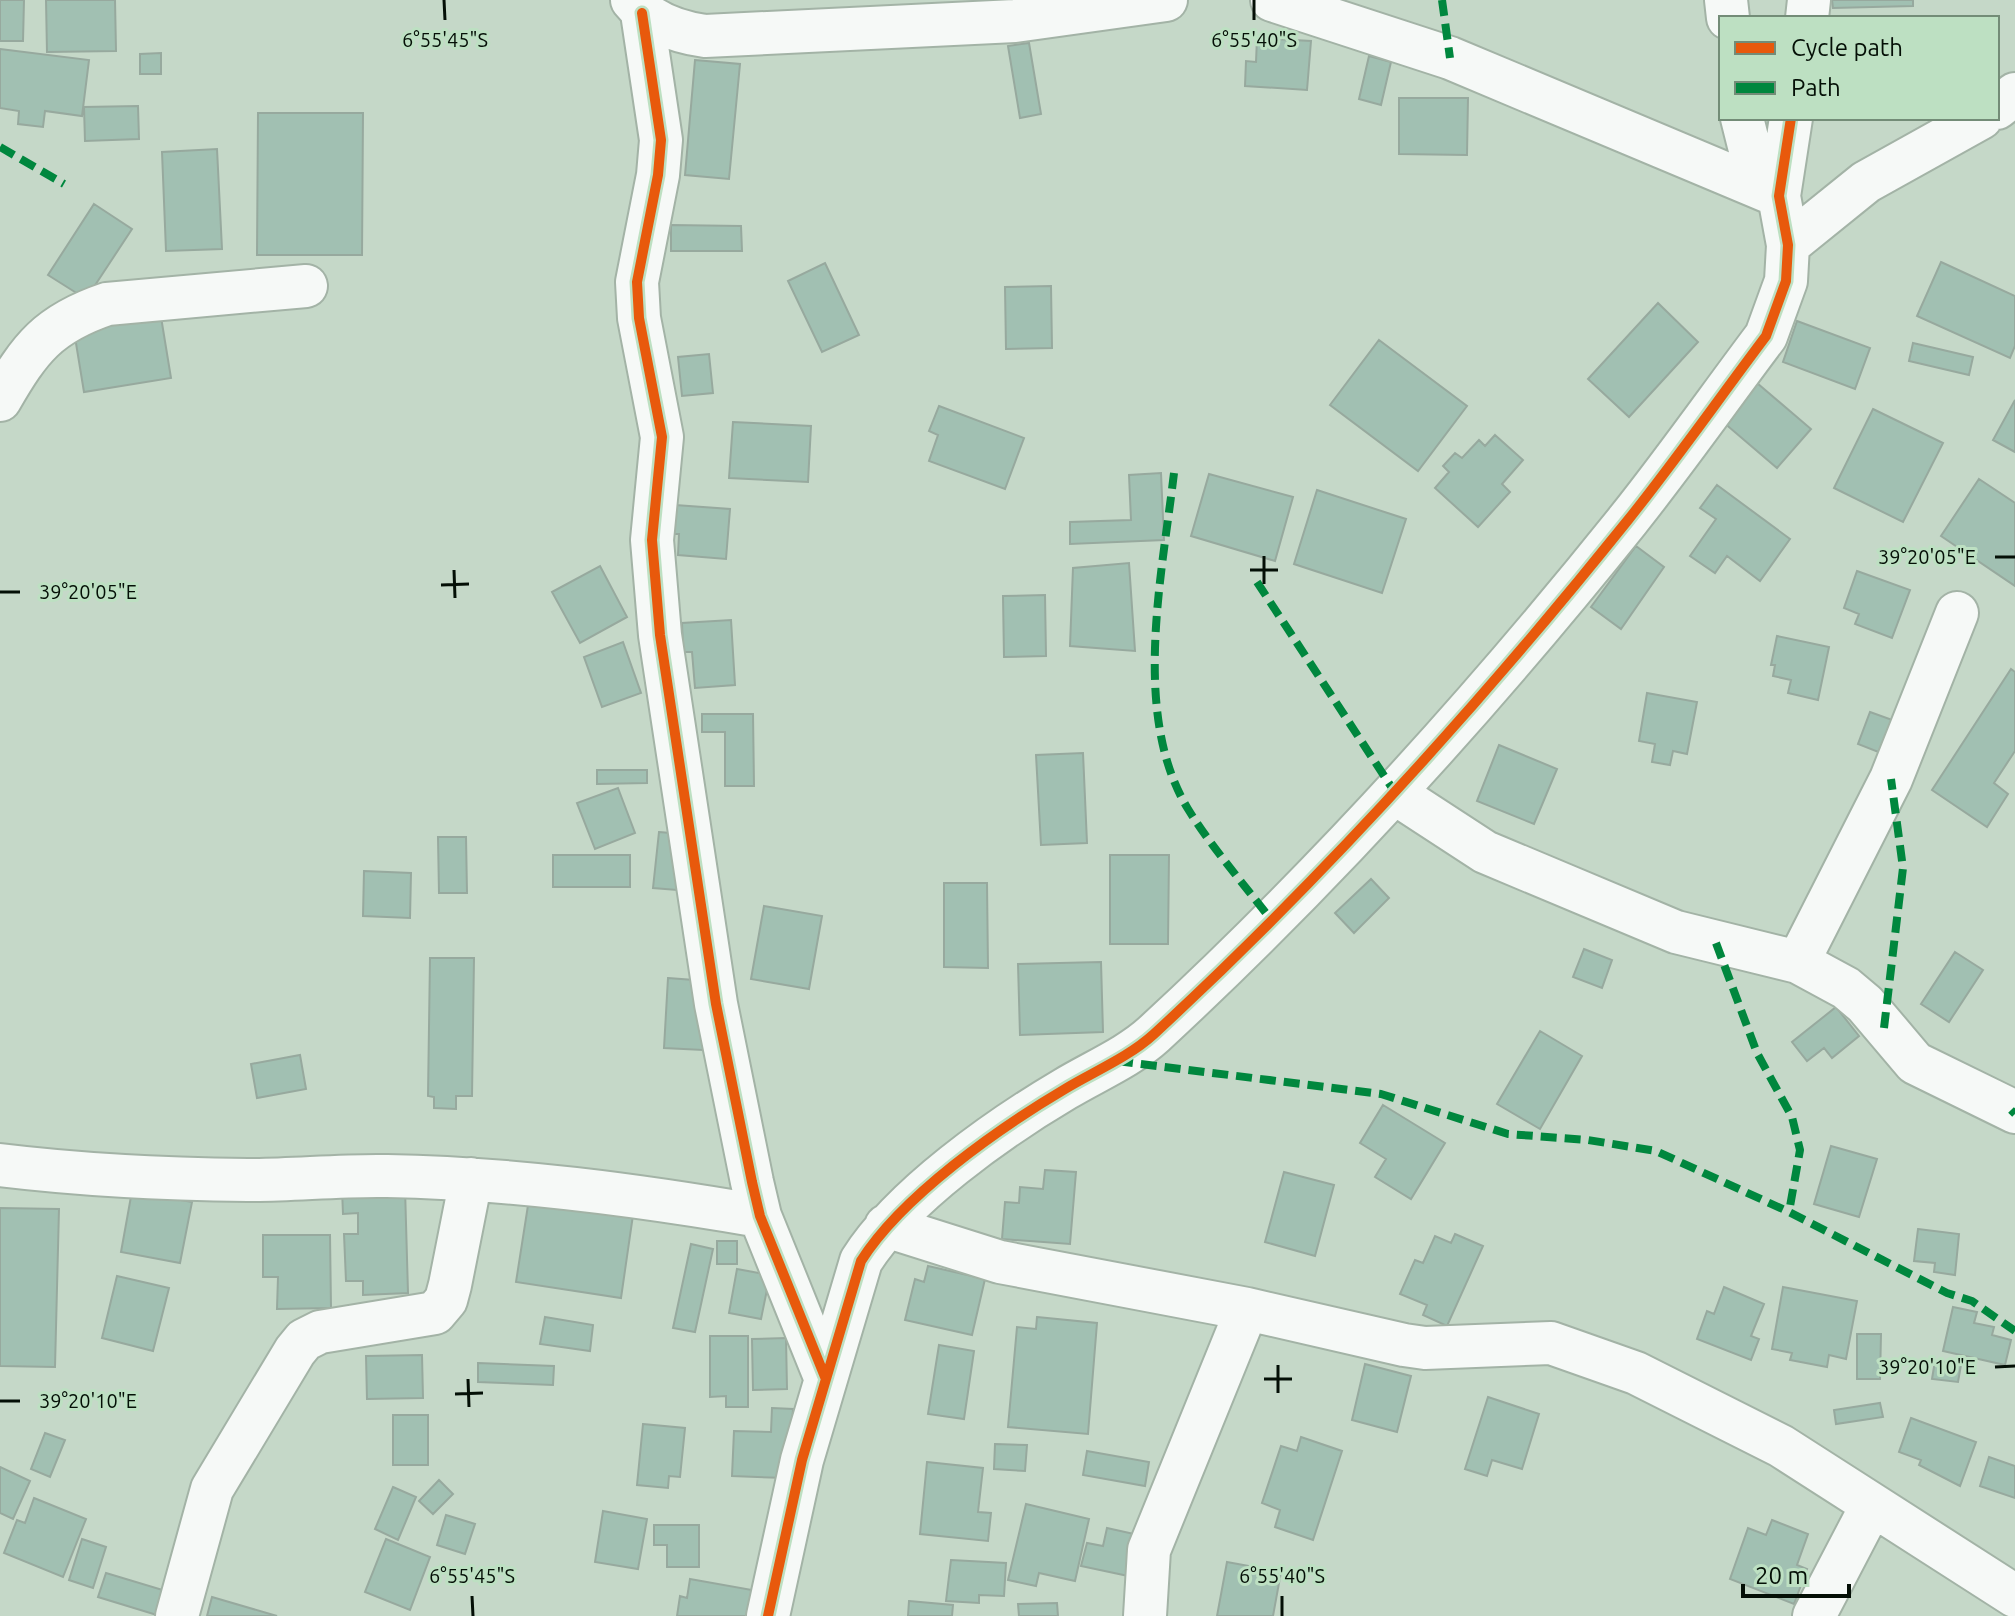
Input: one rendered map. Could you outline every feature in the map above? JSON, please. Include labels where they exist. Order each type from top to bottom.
[{"type":"street","points":[[637,6],[679,33],[705,36],[1015,21],[1058,8],[1166,0]]},
{"type":"street","points":[[1272,0],[1450,58],[1779,196]]},
{"type":"street","points":[[637,6],[661,140],[658,175],[637,282],[639,318],[662,437],[652,540],[660,635],[716,1004],[760,1216],[825,1377]]},
{"type":"street","points":[[1999,106],[2015,94]]},
{"type":"street","points":[[1742,120],[1749,146],[1779,196]]},
{"type":"street","points":[[768,1616],[802,1460],[861,1261],[886,1226],[1004,1125],[1150,1038],[1272,921],[1396,794],[1629,519],[1766,336],[1786,281],[1788,245],[1779,196],[1791,120]]},
{"type":"street","points":[[1788,245],[1866,182],[1977,120]]},
{"type":"street","points":[[0,400],[24,359],[44,336],[79,313],[107,304],[306,286]]},
{"type":"street","points":[[1798,962],[1891,779],[1957,613]]},
{"type":"street","points":[[1396,794],[1485,852],[1661,926],[1699,939],[1798,962],[1846,988],[1865,1004],[1915,1063],[2015,1112]]},
{"type":"street","points":[[0,1165],[143,1177],[249,1180],[386,1176],[471,1179],[691,1202],[760,1216]]},
{"type":"street","points":[[177,1616],[212,1489],[295,1351],[304,1340],[320,1332],[435,1313],[446,1300],[471,1179]]},
{"type":"street","points":[[886,1226],[1000,1262],[1247,1309],[1415,1347],[1551,1343],[1568,1347],[1636,1373],[1781,1446],[2015,1596]]},
{"type":"street","points":[[1145,1616],[1149,1550],[1247,1309]]},
{"type":"street","points":[[1814,1616],[1872,1505]]},
{"type":"building","points":[[0,0],[24,0],[23,41],[0,41]]},
{"type":"building","points":[[46,0],[115,0],[116,51],[47,52]]},
{"type":"building","points":[[1832,0],[1913,0],[1913,6],[1833,8]]},
{"type":"building","points":[[1257,38],[1311,41],[1307,90],[1245,86],[1246,61],[1256,62]]},
{"type":"building","points":[[1029,43],[1041,114],[1020,118],[1008,46]]},
{"type":"building","points":[[0,49],[89,60],[82,116],[45,111],[43,127],[18,124],[19,111],[0,108]]},
{"type":"building","points":[[161,53],[161,74],[140,74],[140,54]]},
{"type":"building","points":[[1369,56],[1391,62],[1381,105],[1359,99]]},
{"type":"building","points":[[695,60],[740,64],[729,179],[685,175]]},
{"type":"building","points":[[1399,98],[1468,98],[1467,155],[1399,154]]},
{"type":"building","points":[[138,106],[139,139],[85,141],[84,107]]},
{"type":"building","points":[[258,113],[363,113],[362,255],[257,255]]},
{"type":"building","points":[[217,149],[222,249],[166,251],[162,152]]},
{"type":"building","points":[[94,204],[132,229],[86,299],[48,275]]},
{"type":"building","points":[[671,225],[741,226],[742,251],[671,251]]},
{"type":"building","points":[[1941,262],[2015,296],[2015,346],[2010,358],[1917,316]]},
{"type":"building","points":[[825,263],[859,335],[822,352],[788,281]]},
{"type":"building","points":[[1051,286],[1052,348],[1006,349],[1005,287]]},
{"type":"building","points":[[1658,303],[1698,342],[1629,417],[1588,379]]},
{"type":"building","points":[[161,317],[171,378],[84,392],[74,331]]},
{"type":"building","points":[[1797,321],[1870,348],[1855,389],[1783,362]]},
{"type":"building","points":[[1379,340],[1467,406],[1418,471],[1330,405]]},
{"type":"building","points":[[1913,343],[1973,357],[1969,375],[1909,361]]},
{"type":"building","points":[[709,354],[713,393],[682,396],[678,357]]},
{"type":"building","points":[[1757,383],[1811,429],[1777,468],[1723,422]]},
{"type":"building","points":[[2015,400],[2015,452],[1993,440]]},
{"type":"building","points":[[939,406],[1024,438],[1005,489],[929,461],[938,435],[929,431]]},
{"type":"building","points":[[1873,409],[1943,443],[1903,522],[1834,488]]},
{"type":"building","points":[[733,422],[811,426],[808,482],[729,478]]},
{"type":"building","points":[[1495,435],[1523,460],[1502,484],[1510,492],[1478,527],[1435,488],[1449,472],[1443,466],[1455,453],[1462,458],[1479,440],[1485,446]]},
{"type":"building","points":[[1161,473],[1164,540],[1070,544],[1070,522],[1131,520],[1129,475]]},
{"type":"building","points":[[1209,474],[1293,497],[1275,561],[1191,536]]},
{"type":"building","points":[[1979,479],[2015,503],[2015,586],[1941,536]]},
{"type":"building","points":[[1717,485],[1790,539],[1760,581],[1727,556],[1715,573],[1690,556],[1716,519],[1700,508]]},
{"type":"building","points":[[1317,490],[1406,519],[1382,593],[1294,564]]},
{"type":"building","points":[[675,505],[730,509],[726,559],[678,555],[679,534],[672,534]]},
{"type":"building","points":[[1636,546],[1664,567],[1621,629],[1591,607]]},
{"type":"building","points":[[1129,563],[1135,651],[1070,646],[1073,568]]},
{"type":"building","points":[[600,566],[627,617],[580,643],[552,592]]},
{"type":"building","points":[[1857,571],[1910,590],[1892,638],[1855,624],[1859,614],[1844,608]]},
{"type":"building","points":[[1045,595],[1046,656],[1004,657],[1003,596]]},
{"type":"building","points":[[731,620],[735,685],[695,688],[692,652],[683,652],[682,623]]},
{"type":"building","points":[[1777,636],[1829,647],[1818,700],[1788,693],[1791,680],[1773,676],[1775,665],[1771,665]]},
{"type":"building","points":[[623,642],[641,693],[602,707],[584,657]]},
{"type":"building","points":[[2011,669],[2015,672],[2015,751],[1994,783],[2008,794],[1987,827],[1932,790]]},
{"type":"building","points":[[1647,693],[1697,702],[1687,754],[1673,751],[1670,765],[1652,762],[1655,744],[1639,741]]},
{"type":"building","points":[[1870,712],[1898,722],[1886,755],[1858,744]]},
{"type":"building","points":[[702,714],[753,714],[754,786],[725,786],[725,732],[702,732]]},
{"type":"building","points":[[1499,745],[1557,769],[1534,824],[1477,801]]},
{"type":"building","points":[[1083,753],[1087,843],[1041,845],[1036,755]]},
{"type":"building","points":[[597,770],[647,770],[647,783],[597,784]]},
{"type":"building","points":[[618,788],[635,833],[595,849],[577,803]]},
{"type":"building","points":[[659,832],[682,834],[677,890],[653,888]]},
{"type":"building","points":[[438,837],[466,837],[467,893],[439,893]]},
{"type":"building","points":[[553,855],[630,855],[630,887],[553,887]]},
{"type":"building","points":[[1110,855],[1169,855],[1168,944],[1110,944]]},
{"type":"building","points":[[364,871],[411,873],[410,918],[363,916]]},
{"type":"building","points":[[1371,879],[1389,898],[1354,933],[1335,913]]},
{"type":"building","points":[[944,883],[987,883],[988,968],[944,967]]},
{"type":"building","points":[[764,906],[822,916],[809,989],[751,979]]},
{"type":"building","points":[[1584,949],[1612,960],[1602,988],[1573,977]]},
{"type":"building","points":[[1955,952],[1983,970],[1949,1022],[1921,1004]]},
{"type":"building","points":[[430,958],[474,958],[472,1096],[456,1096],[456,1109],[434,1108],[434,1097],[428,1096]]},
{"type":"building","points":[[1101,962],[1103,1032],[1020,1035],[1018,964]]},
{"type":"building","points":[[668,978],[707,981],[703,1050],[664,1048]]},
{"type":"building","points":[[1836,1007],[1859,1036],[1832,1058],[1824,1048],[1807,1061],[1792,1042]]},
{"type":"building","points":[[1540,1031],[1582,1056],[1540,1129],[1497,1104]]},
{"type":"building","points":[[300,1055],[306,1089],[257,1098],[251,1064]]},
{"type":"building","points":[[1383,1105],[1445,1143],[1411,1199],[1375,1177],[1386,1159],[1360,1143]]},
{"type":"building","points":[[1831,1146],[1877,1159],[1859,1217],[1814,1204]]},
{"type":"building","points":[[1045,1170],[1076,1172],[1070,1244],[1002,1239],[1005,1202],[1019,1203],[1020,1187],[1043,1189]]},
{"type":"building","points":[[1284,1172],[1334,1185],[1315,1256],[1265,1242]]},
{"type":"building","points":[[405,1188],[408,1293],[363,1295],[363,1281],[346,1281],[344,1234],[358,1234],[358,1213],[343,1214],[342,1189]]},
{"type":"building","points":[[132,1191],[192,1202],[180,1263],[121,1252]]},
{"type":"building","points":[[529,1199],[633,1215],[621,1298],[516,1282]]},
{"type":"building","points":[[0,1208],[59,1209],[55,1367],[0,1366]]},
{"type":"building","points":[[1918,1229],[1959,1234],[1955,1275],[1934,1272],[1935,1263],[1914,1261]]},
{"type":"building","points":[[1455,1234],[1483,1246],[1447,1326],[1423,1315],[1427,1305],[1400,1294],[1415,1260],[1423,1263],[1435,1236],[1451,1243]]},
{"type":"building","points":[[263,1235],[330,1235],[331,1308],[277,1309],[278,1277],[263,1277]]},
{"type":"building","points":[[717,1241],[737,1241],[737,1264],[717,1264]]},
{"type":"building","points":[[691,1244],[713,1249],[695,1332],[673,1328]]},
{"type":"building","points":[[928,1266],[985,1279],[972,1335],[905,1320],[915,1279],[924,1282]]},
{"type":"building","points":[[737,1269],[770,1275],[761,1319],[729,1313]]},
{"type":"building","points":[[117,1276],[169,1288],[153,1351],[102,1338]]},
{"type":"building","points":[[1724,1287],[1764,1304],[1751,1336],[1759,1339],[1751,1360],[1697,1339],[1707,1311],[1714,1314]]},
{"type":"building","points":[[1783,1287],[1857,1301],[1846,1359],[1829,1355],[1827,1367],[1790,1360],[1792,1353],[1772,1349]]},
{"type":"building","points":[[1953,1307],[1977,1312],[1974,1323],[1994,1327],[1992,1335],[2011,1340],[2005,1365],[1943,1351]]},
{"type":"building","points":[[545,1317],[593,1325],[590,1351],[540,1344]]},
{"type":"building","points":[[1037,1317],[1097,1323],[1088,1434],[1008,1427],[1017,1327],[1036,1329]]},
{"type":"building","points":[[1857,1334],[1881,1334],[1880,1379],[1857,1379]]},
{"type":"building","points":[[710,1336],[748,1336],[748,1407],[726,1407],[726,1396],[710,1397]]},
{"type":"building","points":[[786,1338],[787,1389],[753,1390],[752,1339]]},
{"type":"building","points":[[939,1345],[974,1351],[964,1419],[928,1414]]},
{"type":"building","points":[[422,1355],[423,1398],[367,1399],[366,1356]]},
{"type":"building","points":[[1935,1361],[1961,1365],[1958,1382],[1932,1379]]},
{"type":"building","points":[[478,1363],[554,1366],[553,1385],[478,1382]]},
{"type":"building","points":[[1365,1364],[1411,1376],[1397,1432],[1352,1420]]},
{"type":"building","points":[[1488,1397],[1539,1414],[1522,1469],[1492,1460],[1487,1476],[1465,1469]]},
{"type":"building","points":[[1880,1403],[1883,1417],[1836,1424],[1834,1410]]},
{"type":"building","points":[[772,1408],[793,1409],[791,1448],[785,1478],[732,1476],[734,1431],[771,1432]]},
{"type":"building","points":[[393,1415],[428,1415],[428,1465],[393,1465]]},
{"type":"building","points":[[1911,1418],[1976,1442],[1960,1486],[1919,1465],[1921,1460],[1899,1452]]},
{"type":"building","points":[[643,1424],[685,1428],[680,1477],[669,1476],[668,1488],[637,1485]]},
{"type":"building","points":[[45,1433],[65,1440],[50,1477],[31,1469]]},
{"type":"building","points":[[1301,1437],[1342,1451],[1313,1540],[1275,1527],[1280,1510],[1262,1503],[1281,1446],[1297,1451]]},
{"type":"building","points":[[995,1444],[1027,1445],[1025,1471],[994,1469]]},
{"type":"building","points":[[1087,1451],[1149,1462],[1145,1486],[1083,1475]]},
{"type":"building","points":[[1989,1457],[2015,1466],[2015,1498],[1980,1486]]},
{"type":"building","points":[[927,1462],[983,1468],[978,1512],[991,1513],[988,1541],[920,1534]]},
{"type":"building","points":[[0,1467],[30,1481],[13,1519],[0,1513]]},
{"type":"building","points":[[439,1480],[453,1494],[433,1514],[419,1501]]},
{"type":"building","points":[[393,1487],[416,1497],[398,1540],[375,1529]]},
{"type":"building","points":[[34,1498],[86,1519],[63,1577],[4,1553],[17,1520],[25,1523]]},
{"type":"building","points":[[1026,1504],[1089,1519],[1075,1581],[1039,1573],[1036,1586],[1008,1580]]},
{"type":"building","points":[[603,1511],[647,1519],[638,1569],[595,1562]]},
{"type":"building","points":[[446,1515],[475,1524],[465,1554],[437,1545]]},
{"type":"building","points":[[1772,1520],[1808,1534],[1797,1565],[1807,1569],[1794,1604],[1730,1579],[1748,1528],[1766,1535]]},
{"type":"building","points":[[654,1525],[699,1525],[699,1567],[667,1567],[667,1545],[654,1545]]},
{"type":"building","points":[[1107,1528],[1143,1536],[1133,1577],[1081,1566],[1087,1543],[1103,1546]]},
{"type":"building","points":[[82,1539],[106,1547],[93,1588],[69,1580]]},
{"type":"building","points":[[386,1539],[430,1557],[410,1610],[365,1592]]},
{"type":"building","points":[[951,1560],[1006,1563],[1004,1596],[979,1595],[979,1603],[946,1601]]},
{"type":"building","points":[[1227,1562],[1281,1572],[1273,1616],[1217,1616]]},
{"type":"building","points":[[106,1573],[176,1594],[160,1616],[98,1597]]},
{"type":"building","points":[[690,1579],[752,1590],[748,1616],[677,1616],[680,1596],[687,1598]]},
{"type":"building","points":[[212,1597],[277,1616],[207,1616]]},
{"type":"building","points":[[909,1601],[953,1605],[952,1616],[908,1616]]},
{"type":"building","points":[[1057,1603],[1058,1616],[1019,1616],[1018,1604]]},
{"type":"marked path","points":[[1442,0],[1450,58]]},
{"type":"marked path","points":[[0,147],[64,184]]},
{"type":"marked path","points":[[1174,473],[1155,644],[1155,689],[1160,731],[1171,772],[1188,809],[1272,921]]},
{"type":"marked path","points":[[1257,582],[1396,794]]},
{"type":"marked path","points":[[1884,1028],[1903,868],[1891,779]]},
{"type":"marked path","points":[[1716,943],[1757,1053],[1792,1117],[1800,1150],[1789,1212]]},
{"type":"marked path","points":[[1117,1061],[1381,1094],[1508,1134],[1588,1140],[1656,1151],[1789,1212],[1947,1293],[1972,1301],[2015,1331]]},
{"type":"marked path","points":[[2011,1110],[2015,1114]]},
{"type":"cycle path","points":[[642,13],[661,140],[658,175],[637,282],[639,318],[662,437],[652,540],[660,635],[716,1004],[752,1182],[760,1216],[825,1377]]},
{"type":"cycle path","points":[[768,1616],[802,1460],[861,1261],[901,1212],[982,1143],[1154,1034],[1341,850],[1459,721],[1573,588],[1681,451],[1766,336],[1786,281],[1788,245],[1779,196],[1791,120]]}]
